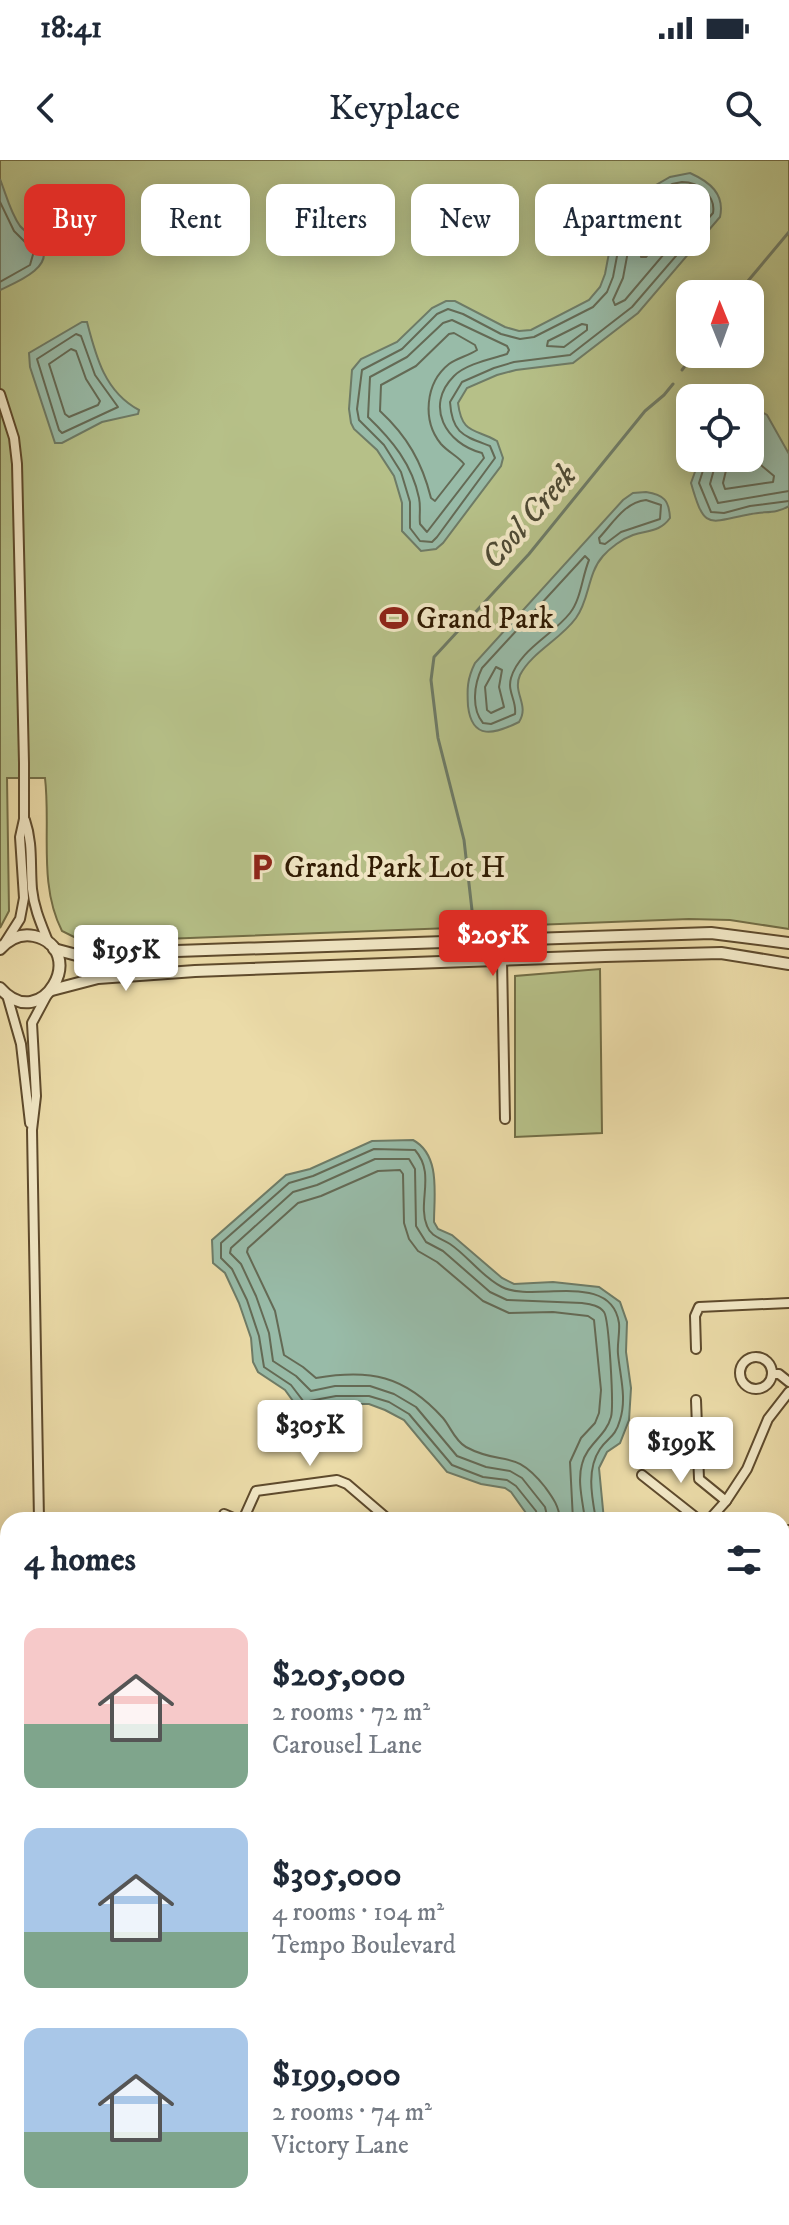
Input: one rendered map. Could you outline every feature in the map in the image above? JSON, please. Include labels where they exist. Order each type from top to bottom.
[{"type":"street","points":[[0,394],[14,438],[17,464],[24,819],[20,837],[24,902],[20,919],[1,948]]},
{"type":"street","points":[[24,819],[31,837],[36,910],[59,960],[60,973],[32,1023],[36,1096],[32,1130],[39,1512]]},
{"type":"street","points":[[1,948],[14,938],[26,935],[84,957],[148,952],[711,933],[789,943]]},
{"type":"street","points":[[603,936],[605,956]]},
{"type":"street","points":[[2,991],[18,1000],[31,1001],[98,978],[605,956],[721,953],[789,964]]},
{"type":"street","points":[[502,960],[505,1119]]},
{"type":"street","points":[[2,991],[21,1044],[32,1130]]},
{"type":"street","points":[[696,1349],[695,1316],[699,1307],[789,1303]]},
{"type":"street","points":[[759,1357],[770,1364],[772,1374],[766,1386],[753,1389],[742,1381],[740,1372],[746,1360],[759,1357]]},
{"type":"street","points":[[772,1374],[779,1374],[789,1382]]},
{"type":"street","points":[[716,1512],[747,1469],[768,1419],[789,1392]]},
{"type":"street","points":[[696,1400],[698,1475],[701,1482],[726,1501]]},
{"type":"street","points":[[642,1475],[689,1512]]},
{"type":"street","points":[[245,1512],[256,1491],[337,1480],[347,1484],[380,1512]]},
{"type":"green space","name":"Grand Park","points":[[0,160],[789,160],[789,929],[730,920],[689,919],[84,942],[62,931],[50,894],[45,778],[7,778],[9,911],[0,928]]},
{"type":"green space","points":[[600,969],[602,1133],[515,1137],[515,976]]},
{"type":"water","points":[[690,173],[708,184],[658,184],[670,177]]},
{"type":"water","points":[[0,179],[11,209],[24,230],[24,256],[43,256],[39,267],[32,273],[0,290]]},
{"type":"water","points":[[710,186],[718,195],[720,217],[710,229]]},
{"type":"water","points":[[608,256],[687,256],[638,313],[573,363],[516,370],[467,388],[458,403],[463,421],[471,429],[497,441],[503,458],[501,466],[443,543],[436,549],[421,551],[402,531],[402,503],[394,476],[377,450],[351,423],[352,370],[361,359],[397,342],[432,308],[446,301],[455,301],[505,327],[531,330],[589,300],[600,287]]},
{"type":"water","points":[[87,322],[98,360],[110,383],[118,394],[139,410],[138,414],[102,422],[62,443],[55,443],[30,367],[29,353]]},
{"type":"water","points":[[764,413],[789,454],[789,506],[784,509],[710,520],[700,510],[691,483],[695,472],[764,472]]},
{"type":"water","points":[[646,492],[664,499],[670,518],[658,528],[625,539],[603,556],[594,571],[581,611],[520,675],[518,688],[523,710],[519,722],[493,731],[480,730],[470,717],[468,706],[468,684],[475,663],[623,500],[633,493]]},
{"type":"water","points":[[413,1140],[422,1147],[432,1165],[434,1222],[438,1229],[452,1235],[502,1278],[514,1284],[553,1282],[599,1287],[620,1302],[627,1322],[626,1352],[631,1388],[629,1420],[620,1443],[607,1452],[599,1468],[603,1512],[525,1512],[505,1488],[481,1484],[447,1472],[404,1420],[385,1410],[369,1404],[337,1404],[301,1412],[285,1390],[258,1372],[239,1303],[225,1273],[213,1263],[212,1240],[286,1175],[310,1169],[372,1141]]},
{"type":"waterway","name":"Cool Creek","points":[[749,280],[789,232]]},
{"type":"waterway","name":"Cool Creek","points":[[473,919],[464,840],[438,738],[431,680],[434,657],[529,554],[645,411],[673,384]]},
{"type":"place","name":"Grand Park","points":[[394,618]]},
{"type":"place","name":"Grand Park Lot H","points":[[262,867]]}]
